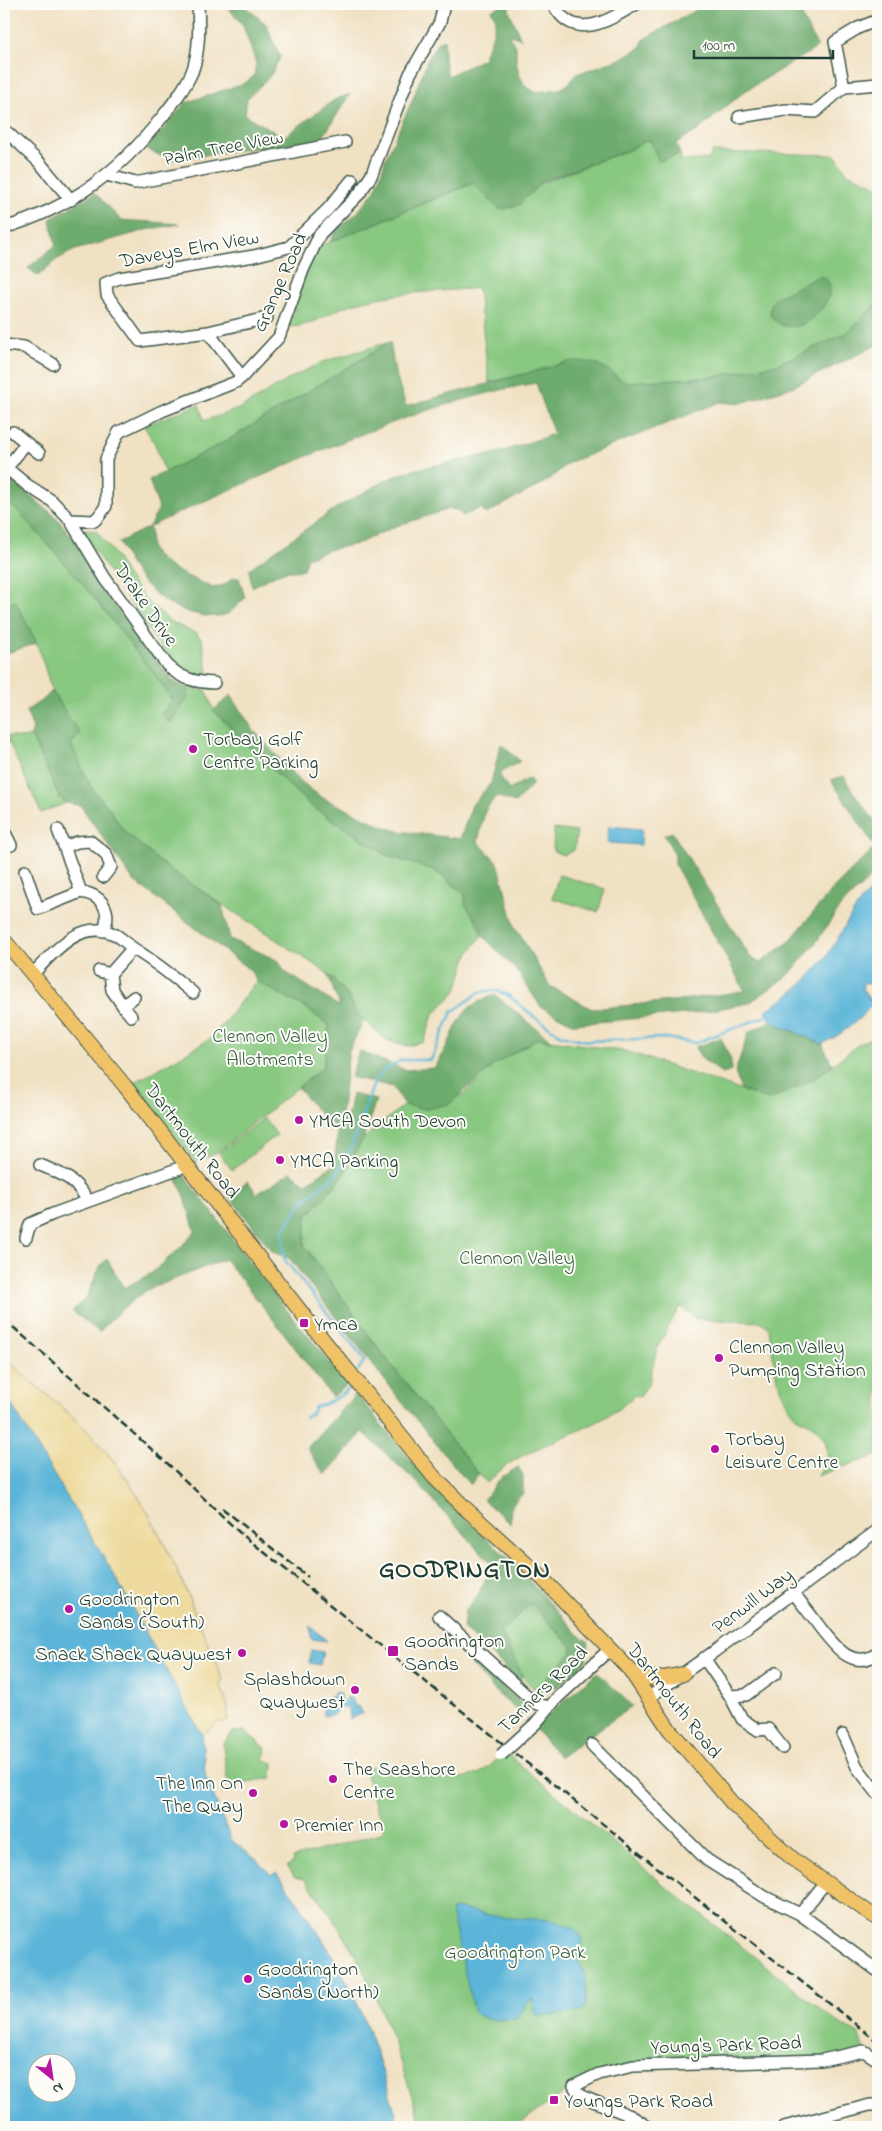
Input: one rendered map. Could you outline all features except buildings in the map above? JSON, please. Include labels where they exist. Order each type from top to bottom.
[{"type":"main road","name":"Dartmouth Road","points":[[4,940],[188,1165],[350,1373],[434,1477],[542,1578],[630,1670],[669,1729],[732,1803],[794,1860],[878,1918]]},
{"type":"main road","points":[[630,1670],[643,1678],[660,1679],[683,1674]]},
{"type":"street","points":[[4,228],[44,214],[71,200],[107,175],[148,134],[186,85],[192,70],[198,48],[198,4]]},
{"type":"street","name":"Grange Road","points":[[70,520],[94,521],[100,516],[106,506],[106,459],[119,432],[162,411],[236,382],[279,337],[303,270],[320,234],[359,194],[371,176],[410,74],[440,22],[444,4]]},
{"type":"street","points":[[553,4],[557,11],[568,21],[579,26],[596,26],[636,4]]},
{"type":"street","points":[[844,88],[835,42],[858,28],[878,20]]},
{"type":"street","points":[[739,118],[786,110],[815,112],[844,88],[878,84]]},
{"type":"street","points":[[8,133],[38,162],[71,200]]},
{"type":"street","name":"Palm Tree View","points":[[107,175],[135,183],[345,142]]},
{"type":"street","name":"Daveys Elm View","points":[[208,332],[140,341],[107,295],[106,284],[119,278],[254,256],[289,247],[328,209],[352,180]]},
{"type":"street","points":[[242,377],[208,332],[267,318]]},
{"type":"street","points":[[4,345],[24,347],[53,364]]},
{"type":"street","points":[[13,432],[39,453]]},
{"type":"street","points":[[26,443],[5,467],[27,485],[52,501],[70,520]]},
{"type":"street","name":"Drake Drive","points":[[70,520],[105,578],[167,665],[176,674],[184,678],[196,682],[214,682]]},
{"type":"street","points":[[58,830],[81,892]]},
{"type":"street","points":[[4,831],[11,844]]},
{"type":"street","points":[[65,847],[77,842],[90,841],[106,854],[110,866],[103,877]]},
{"type":"street","points":[[25,871],[38,909],[81,892],[89,893],[98,898],[105,907],[108,921],[102,931]]},
{"type":"street","points":[[33,974],[70,938],[87,931],[102,931],[116,935],[151,959],[193,993]]},
{"type":"street","points":[[131,1016],[112,990],[104,973],[133,948]]},
{"type":"street","points":[[123,1006],[134,997]]},
{"type":"street","points":[[40,1165],[72,1179],[88,1201]]},
{"type":"street","points":[[26,1238],[30,1224],[188,1165]]},
{"type":"street","name":"Penwill Way","points":[[648,1698],[878,1530]]},
{"type":"street","points":[[793,1592],[838,1650],[854,1659],[865,1659],[878,1653]]},
{"type":"street","points":[[440,1616],[524,1693],[538,1704],[548,1707]]},
{"type":"street","name":"Tanners Road","points":[[501,1755],[534,1724],[548,1707],[610,1650]]},
{"type":"street","points":[[704,1658],[730,1696],[742,1719],[758,1730],[768,1729],[783,1748]]},
{"type":"street","points":[[730,1696],[746,1695],[776,1672]]},
{"type":"street","points":[[843,1735],[857,1767],[878,1794]]},
{"type":"street","points":[[592,1745],[707,1860],[765,1897],[800,1914],[878,1971]]},
{"type":"street","points":[[800,1914],[826,1882]]},
{"type":"street","name":"Young's Park Road","points":[[648,2127],[631,2116],[581,2096],[574,2086],[599,2074],[633,2066],[822,2060],[864,2051],[878,2060]]},
{"type":"street","points":[[784,2127],[870,2105],[878,2105]]},
{"type":"green space","points":[[225,4],[242,4],[266,24],[280,57],[271,75],[247,99],[245,115],[284,137],[334,100],[350,94],[323,137],[309,142],[169,160],[147,149],[185,103],[245,83],[254,76],[256,63],[243,25]]},
{"type":"green space","points":[[509,4],[509,10],[521,39],[511,35],[509,37],[516,46],[516,62],[520,76],[525,86],[535,92],[560,89],[570,83],[576,74],[620,59],[640,48],[644,39],[707,4],[811,4],[802,17],[818,47],[745,91],[697,131],[676,143],[680,154],[659,161],[649,139],[626,151],[542,181],[520,204],[504,209],[499,209],[473,183],[330,242],[335,232],[357,213],[375,190],[385,160],[412,101],[428,59],[437,43],[444,39],[444,60],[448,76],[483,59],[492,37],[496,19],[491,10]]},
{"type":"green space","points":[[649,139],[669,157],[680,154],[682,161],[709,159],[712,152],[835,155],[847,173],[878,186],[878,302],[847,333],[778,364],[713,377],[624,382],[607,370],[567,362],[532,373],[489,382],[478,288],[381,297],[349,305],[305,325],[288,327],[306,271],[321,244],[474,183],[491,201],[520,204],[538,184],[626,151]]},
{"type":"green space","points":[[95,193],[121,220],[180,224],[150,229],[75,250],[56,260],[38,276],[28,268],[56,245],[50,219]]},
{"type":"green space","points":[[819,276],[828,281],[830,291],[826,302],[818,313],[807,322],[795,326],[782,325],[770,315],[771,304],[776,298]]},
{"type":"green space","points":[[878,302],[877,345],[792,387],[738,404],[720,402],[568,463],[549,480],[486,514],[481,508],[463,516],[457,510],[449,509],[396,526],[357,544],[328,550],[307,558],[303,569],[283,572],[252,587],[249,569],[336,508],[388,479],[412,470],[497,453],[554,434],[536,383],[468,398],[368,432],[271,472],[149,527],[159,508],[149,480],[223,443],[390,342],[395,372],[406,406],[572,361],[599,365],[619,379],[628,382],[713,377],[778,364],[847,333]]},
{"type":"green space","points":[[390,342],[223,443],[165,473],[155,444],[144,426],[199,404],[204,421],[241,408],[322,362]]},
{"type":"green space","points":[[4,475],[56,517],[75,541],[95,578],[132,630],[175,683],[190,689],[206,690],[214,711],[310,805],[388,856],[434,870],[465,894],[469,910],[478,924],[482,935],[467,956],[457,990],[433,1015],[424,1042],[407,1046],[386,1040],[356,1013],[346,993],[327,973],[167,868],[123,830],[109,808],[91,787],[70,744],[79,734],[52,691],[37,643],[15,602],[4,605]]},
{"type":"green space","points":[[4,475],[56,517],[75,541],[95,578],[162,669],[175,683],[190,689],[186,701],[170,723],[161,713],[173,701],[169,694],[89,592],[4,497]]},
{"type":"green space","points":[[149,527],[152,550],[164,563],[180,573],[213,588],[224,585],[233,578],[239,578],[245,598],[227,614],[211,616],[182,610],[158,596],[148,588],[132,567],[119,542]]},
{"type":"green space","points":[[85,529],[96,531],[149,603],[171,622],[197,634],[202,640],[209,676],[186,670],[166,655],[83,534]]},
{"type":"green space","points":[[15,601],[37,643],[4,654],[4,605]]},
{"type":"green space","points":[[52,691],[80,734],[71,744],[91,787],[109,808],[123,830],[167,868],[222,905],[230,939],[279,961],[284,971],[340,1007],[327,973],[346,993],[356,1013],[364,1020],[349,1050],[341,1116],[346,1122],[352,1094],[376,1100],[363,1139],[340,1180],[307,1216],[304,1245],[378,1348],[479,1475],[470,1485],[401,1401],[290,1259],[273,1252],[228,1195],[248,1181],[257,1194],[291,1172],[305,1184],[334,1165],[337,1129],[319,1113],[298,1088],[323,1067],[329,1025],[306,1008],[256,981],[251,971],[133,880],[80,805],[66,803],[60,798],[31,736],[33,728],[26,711]]},
{"type":"green space","points":[[231,695],[254,731],[300,781],[321,797],[382,826],[398,831],[460,839],[472,805],[491,783],[501,744],[520,761],[499,774],[509,790],[529,778],[533,784],[515,803],[496,796],[485,811],[478,842],[498,863],[514,925],[550,986],[592,1009],[682,1000],[745,991],[675,865],[675,854],[664,835],[672,832],[750,957],[760,963],[789,942],[831,891],[875,847],[831,780],[844,776],[878,826],[878,870],[840,907],[814,945],[788,976],[749,1003],[697,1013],[574,1024],[541,1007],[516,970],[482,935],[480,925],[465,904],[465,894],[434,870],[388,856],[310,805],[257,755],[214,710]]},
{"type":"green space","points":[[6,736],[23,738],[31,736],[60,798],[66,803],[41,813]]},
{"type":"green space","points":[[554,829],[577,832],[574,850],[563,855],[553,851]]},
{"type":"green space","points":[[559,875],[605,889],[598,912],[552,898]]},
{"type":"green space","name":"Clennon Valley Allotments","points":[[256,981],[306,1008],[329,1025],[323,1067],[218,1152],[196,1162],[132,1084],[210,1039]]},
{"type":"green space","points":[[495,995],[552,1041],[538,1038],[494,1065],[449,1104],[427,1109],[404,1105],[393,1087],[351,1077],[359,1051],[405,1070],[434,1068],[467,1010]]},
{"type":"green space","points":[[771,1021],[822,1044],[832,1064],[814,1079],[769,1100],[741,1090],[735,1072],[749,1032]]},
{"type":"green space","name":"Clennon Valley","points":[[878,1034],[878,1455],[817,1476],[827,1456],[825,1442],[817,1429],[796,1417],[787,1405],[777,1377],[769,1329],[762,1322],[696,1319],[680,1306],[657,1348],[649,1382],[640,1397],[635,1395],[620,1408],[604,1418],[520,1457],[504,1467],[487,1483],[415,1397],[304,1245],[307,1216],[340,1180],[363,1139],[404,1105],[427,1109],[464,1094],[494,1065],[538,1038],[629,1052],[769,1100],[814,1079],[859,1044]]},
{"type":"green space","points":[[721,1038],[731,1060],[731,1071],[723,1074],[701,1058],[695,1047]]},
{"type":"green space","points":[[264,1118],[277,1135],[232,1170],[219,1153]]},
{"type":"green space","points":[[183,1174],[292,1317],[349,1384],[332,1397],[225,1259],[147,1290],[122,1309],[99,1332],[72,1311],[86,1298],[101,1265],[107,1259],[124,1288],[152,1273],[181,1247],[195,1231],[184,1194],[176,1178]]},
{"type":"green space","points":[[356,1394],[438,1493],[511,1561],[581,1637],[589,1642],[586,1661],[556,1688],[545,1679],[572,1653],[572,1647],[533,1605],[530,1604],[501,1632],[523,1676],[520,1678],[526,1686],[463,1628],[465,1610],[476,1598],[493,1565],[417,1483],[363,1432],[325,1475],[307,1448]]},
{"type":"green space","points":[[518,1467],[523,1475],[523,1494],[512,1507],[510,1515],[511,1524],[483,1500],[502,1477]]},
{"type":"green space","points":[[530,1604],[572,1647],[572,1653],[546,1679],[554,1686],[545,1693],[537,1691],[524,1678],[501,1632]]},
{"type":"green space","points":[[442,1629],[528,1710],[522,1715],[498,1694],[440,1631]]},
{"type":"green space","points":[[597,1672],[632,1706],[560,1757],[534,1728]]},
{"type":"green space","points":[[244,1731],[266,1748],[264,1759],[273,1763],[272,1778],[228,1785],[223,1744],[233,1732]]},
{"type":"green space","name":"Goodrington Park","points":[[505,1752],[669,1889],[834,2020],[859,2034],[864,2051],[822,2060],[633,2066],[574,2086],[514,2127],[422,2127],[389,2031],[370,1984],[341,1931],[305,1879],[295,1877],[287,1866],[294,1862],[293,1858],[384,1832],[363,1766],[426,1777],[460,1778],[485,1770]]},
{"type":"sand","points":[[4,1357],[73,1417],[95,1439],[117,1465],[154,1523],[183,1585],[223,1680],[220,1683],[228,1707],[227,1722],[218,1722],[202,1735],[205,1774],[231,1840],[258,1861],[271,1875],[277,1872],[334,1958],[365,2022],[400,2127],[4,1754]]},
{"type":"water","points":[[609,826],[642,829],[641,845],[607,843]]},
{"type":"water","points":[[878,883],[878,992],[870,984],[864,982],[862,989],[873,1004],[850,1027],[822,1044],[771,1021],[766,1010],[791,993],[814,972],[827,956],[856,908]]},
{"type":"water","points":[[4,1392],[115,1576],[202,1735],[205,1774],[231,1840],[258,1861],[271,1875],[277,1872],[334,1958],[358,2005],[372,2040],[400,2127],[4,2127]]},
{"type":"water","points":[[310,1626],[327,1641],[311,1639]]},
{"type":"water","points":[[311,1650],[323,1652],[320,1665],[309,1663]]},
{"type":"water","points":[[335,1692],[340,1694],[341,1701],[344,1702],[347,1697],[350,1698],[355,1707],[358,1706],[363,1713],[350,1719],[349,1708],[336,1708],[335,1714],[324,1716],[322,1700],[333,1696]]},
{"type":"water","points":[[456,1908],[507,1918],[550,1920],[560,1922],[577,1930],[583,1939],[577,1959],[584,1972],[586,1982],[586,2005],[580,2012],[536,2016],[532,1998],[516,2019],[489,2019],[474,2013],[451,1911]]},
{"type":"waterway","points":[[358,1370],[365,1360],[284,1259],[283,1230],[303,1201],[337,1173],[350,1150],[374,1083],[384,1070],[401,1060],[431,1060],[452,1012],[480,992],[494,990],[508,995],[533,1016],[561,1035],[588,1041],[666,1038],[695,1043],[769,1015]]},
{"type":"waterway","points":[[305,1418],[312,1413],[315,1407],[325,1404],[351,1387]]},
{"type":"railway","points":[[4,1319],[166,1462],[239,1532],[878,2042]]},
{"type":"railway","points":[[222,1508],[308,1577]]},
{"type":"place","name":"Torbay Golf Centre Parking","points":[[193,749]]},
{"type":"place","name":"YMCA South Devon","points":[[299,1120]]},
{"type":"place","name":"YMCA Parking","points":[[280,1160]]},
{"type":"place","name":"Ymca","points":[[304,1323]]},
{"type":"place","name":"Clennon Valley Pumping Station","points":[[719,1358]]},
{"type":"place","name":"Torbay Leisure Centre","points":[[715,1449]]},
{"type":"place","name":"Goodrington Sands (South)","points":[[69,1609]]},
{"type":"place","name":"Goodrington Sands","points":[[393,1651]]},
{"type":"place","name":"Snack Shack Quaywest","points":[[242,1653]]},
{"type":"place","name":"Splashdown Quaywest","points":[[355,1690]]},
{"type":"place","name":"The Seashore Centre","points":[[333,1779]]},
{"type":"place","name":"The Inn On The Quay","points":[[253,1793]]},
{"type":"place","name":"Premier Inn","points":[[284,1824]]},
{"type":"place","name":"Goodrington Sands (North)","points":[[248,1979]]},
{"type":"place","name":"Youngs Park Road","points":[[554,2100]]},
{"type":"district","name":"GOODRINGTON","points":[[465,1568]]}]
